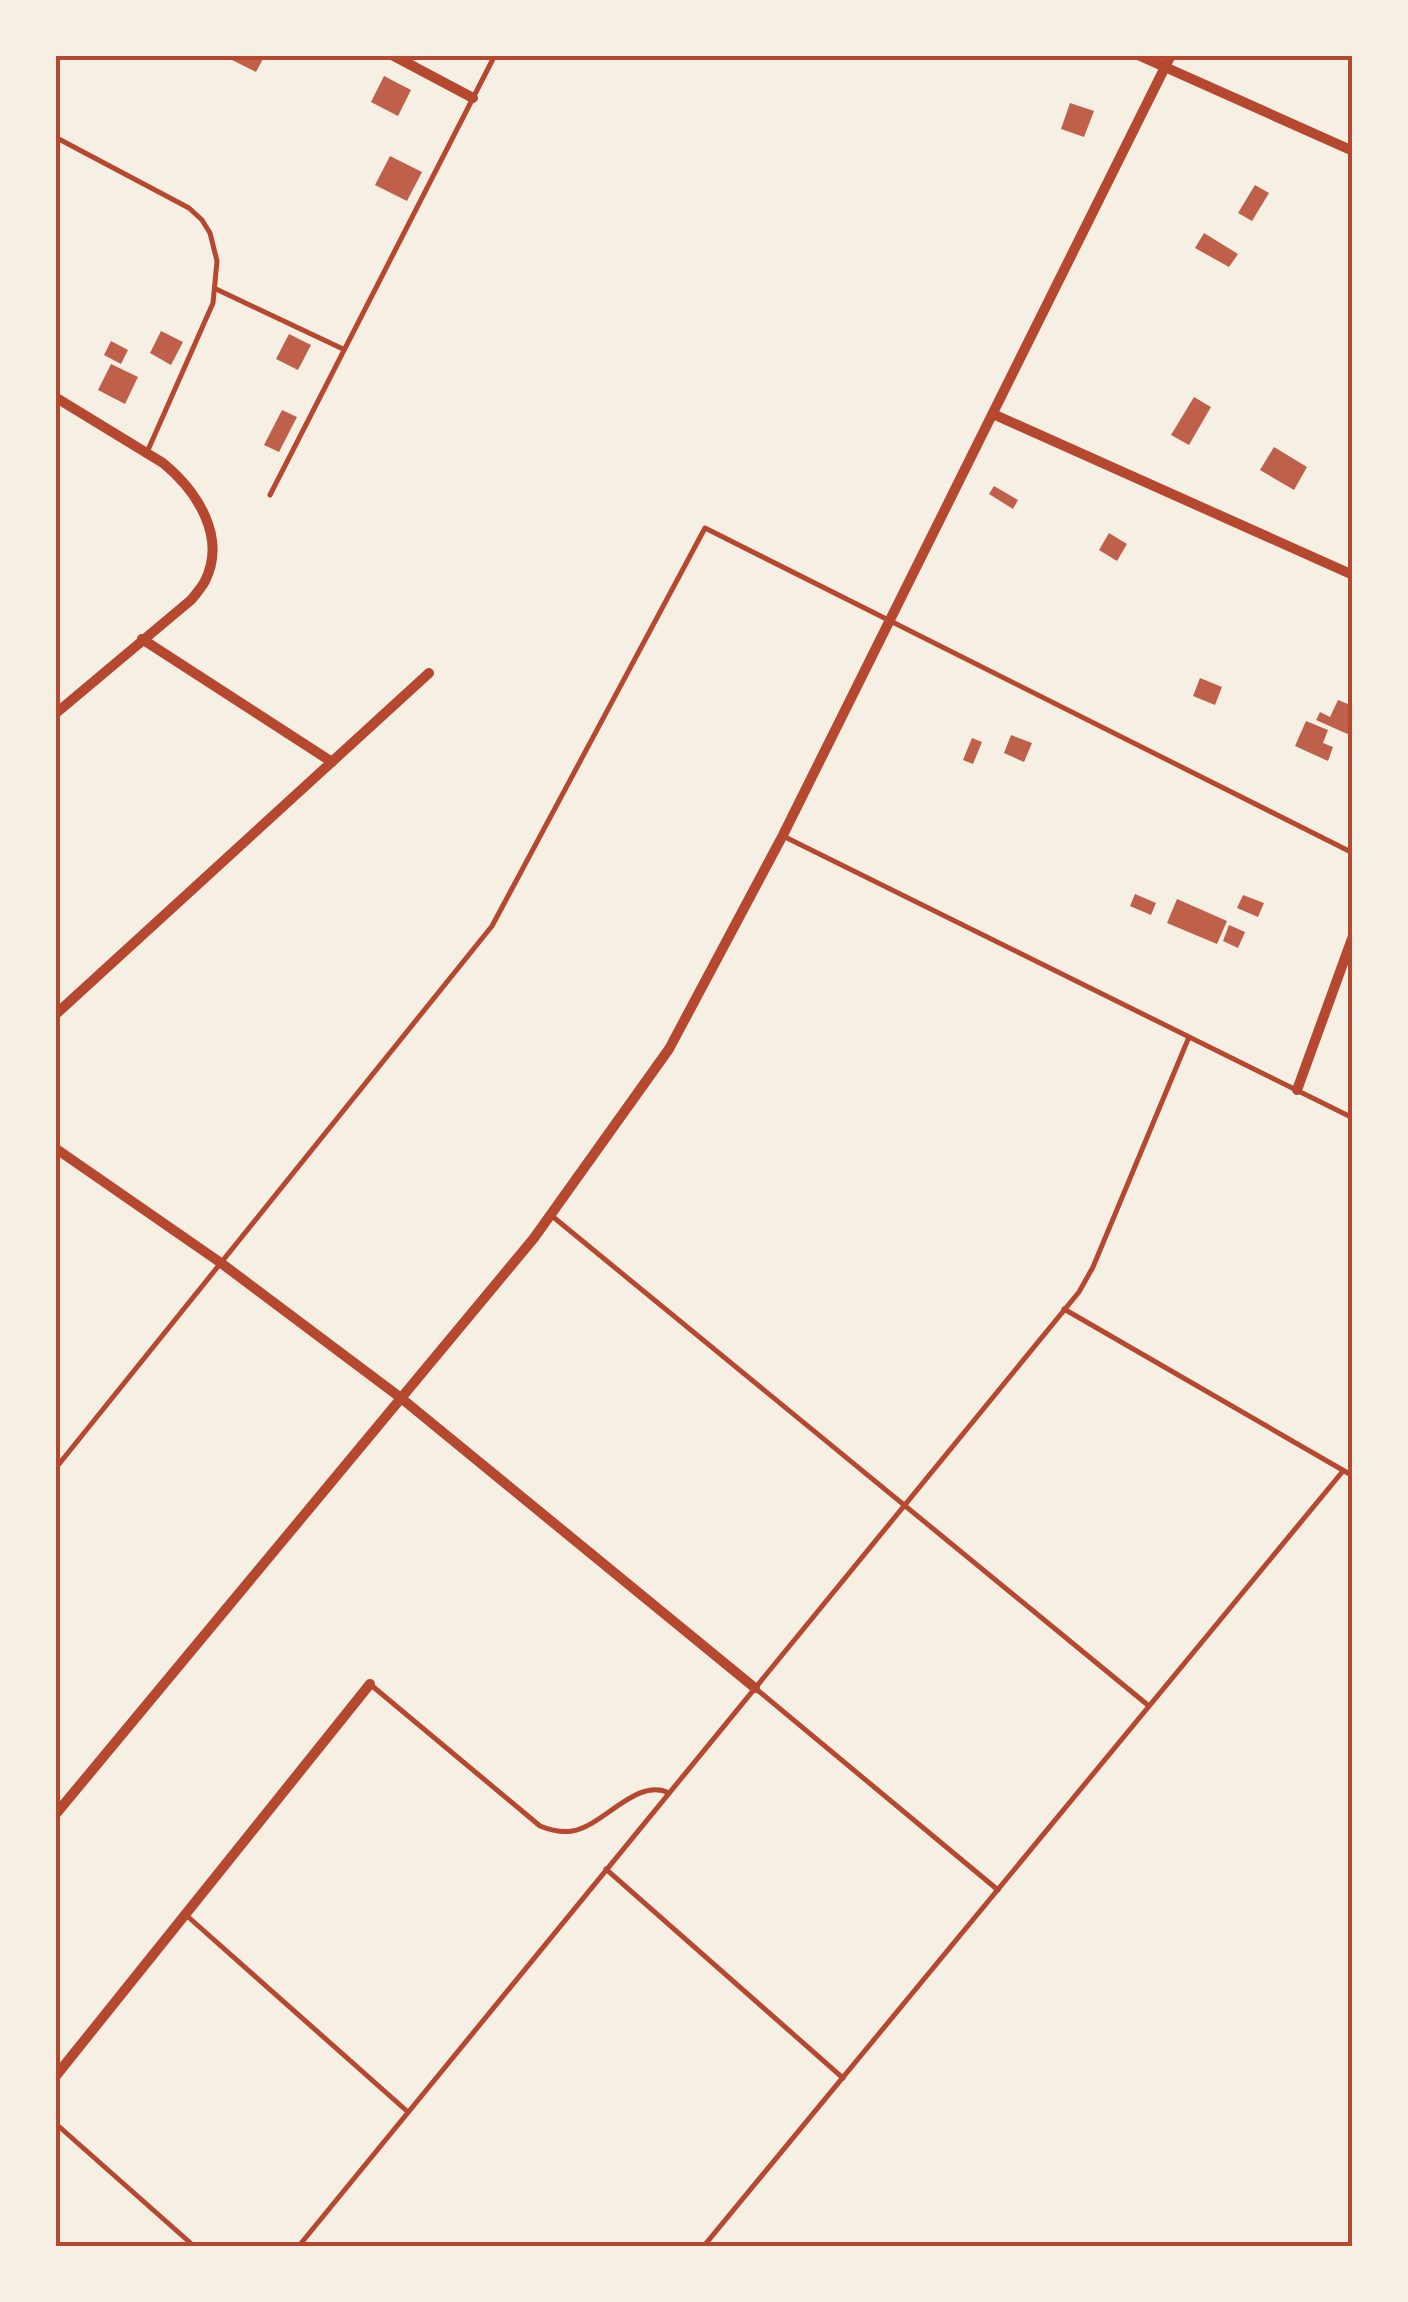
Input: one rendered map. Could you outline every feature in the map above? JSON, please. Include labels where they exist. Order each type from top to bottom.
[{"type":"street","points":[[392,55],[474,98]]},
{"type":"street","points":[[1138,55],[1353,151]]},
{"type":"street","points":[[55,1814],[552,1216],[669,1049],[783,835],[1170,55]]},
{"type":"street","points":[[55,397],[176,474],[210,525],[213,542],[205,582],[191,600],[55,714]]},
{"type":"street","points":[[994,414],[1353,575]]},
{"type":"street","points":[[142,638],[332,762]]},
{"type":"street","points":[[55,1015],[429,672]]},
{"type":"street","points":[[1297,1090],[1353,936]]},
{"type":"street","points":[[55,1148],[221,1263],[401,1398],[755,1688]]},
{"type":"street","points":[[55,2077],[370,1684]]},
{"type":"lane","points":[[270,494],[495,55]]},
{"type":"lane","points":[[55,137],[189,208],[210,233],[217,262],[213,303],[146,453]]},
{"type":"lane","points":[[216,289],[344,349]]},
{"type":"lane","points":[[55,1469],[492,926],[705,528],[1353,852]]},
{"type":"lane","points":[[783,835],[1353,1118]]},
{"type":"lane","points":[[298,2247],[1079,1292],[1189,1037]]},
{"type":"lane","points":[[552,1216],[1149,1706]]},
{"type":"lane","points":[[1064,1309],[1353,1476]]},
{"type":"lane","points":[[703,2247],[1342,1471]]},
{"type":"lane","points":[[370,1684],[540,1826],[552,1831],[585,1828],[643,1792],[660,1789],[669,1793]]},
{"type":"lane","points":[[755,1688],[998,1890]]},
{"type":"lane","points":[[606,1869],[843,2078]]},
{"type":"lane","points":[[186,1914],[408,2112]]},
{"type":"lane","points":[[55,2123],[195,2247]]},
{"type":"lane","points":[[304,2239],[313,2247]]},
{"type":"building","points":[[222,55],[265,55],[256,72]]},
{"type":"building","points":[[384,76],[411,90],[398,116],[371,102]]},
{"type":"building","points":[[1070,103],[1094,111],[1084,137],[1061,129]]},
{"type":"building","points":[[390,156],[422,172],[407,201],[375,185]]},
{"type":"building","points":[[1255,185],[1269,193],[1252,221],[1238,213]]},
{"type":"building","points":[[1204,233],[1238,254],[1229,267],[1195,248]]},
{"type":"building","points":[[161,331],[183,342],[171,365],[150,353]]},
{"type":"building","points":[[289,334],[311,345],[298,370],[276,359]]},
{"type":"building","points":[[111,341],[128,350],[121,364],[104,355]]},
{"type":"building","points":[[111,364],[138,377],[125,404],[98,390]]},
{"type":"building","points":[[1194,397],[1211,407],[1189,445],[1171,435]]},
{"type":"building","points":[[282,410],[297,417],[279,452],[264,445]]},
{"type":"building","points":[[1274,447],[1307,467],[1294,490],[1260,470]]},
{"type":"building","points":[[994,486],[1018,500],[1013,509],[989,494]]},
{"type":"building","points":[[1109,533],[1127,544],[1117,561],[1099,550]]},
{"type":"building","points":[[1200,678],[1222,687],[1215,705],[1193,696]]},
{"type":"building","points":[[1338,700],[1353,706],[1352,736],[1316,720],[1320,712],[1330,717]]},
{"type":"building","points":[[1306,721],[1328,730],[1323,743],[1333,747],[1328,761],[1295,746]]},
{"type":"building","points":[[1011,735],[1032,743],[1024,762],[1004,753]]},
{"type":"building","points":[[972,738],[982,742],[973,764],[963,760]]},
{"type":"building","points":[[1135,894],[1156,903],[1151,915],[1130,906]]},
{"type":"building","points":[[1243,895],[1264,903],[1258,917],[1237,908]]},
{"type":"building","points":[[1177,899],[1227,921],[1217,944],[1167,923]]},
{"type":"building","points":[[1229,925],[1245,932],[1238,948],[1223,941]]}]
